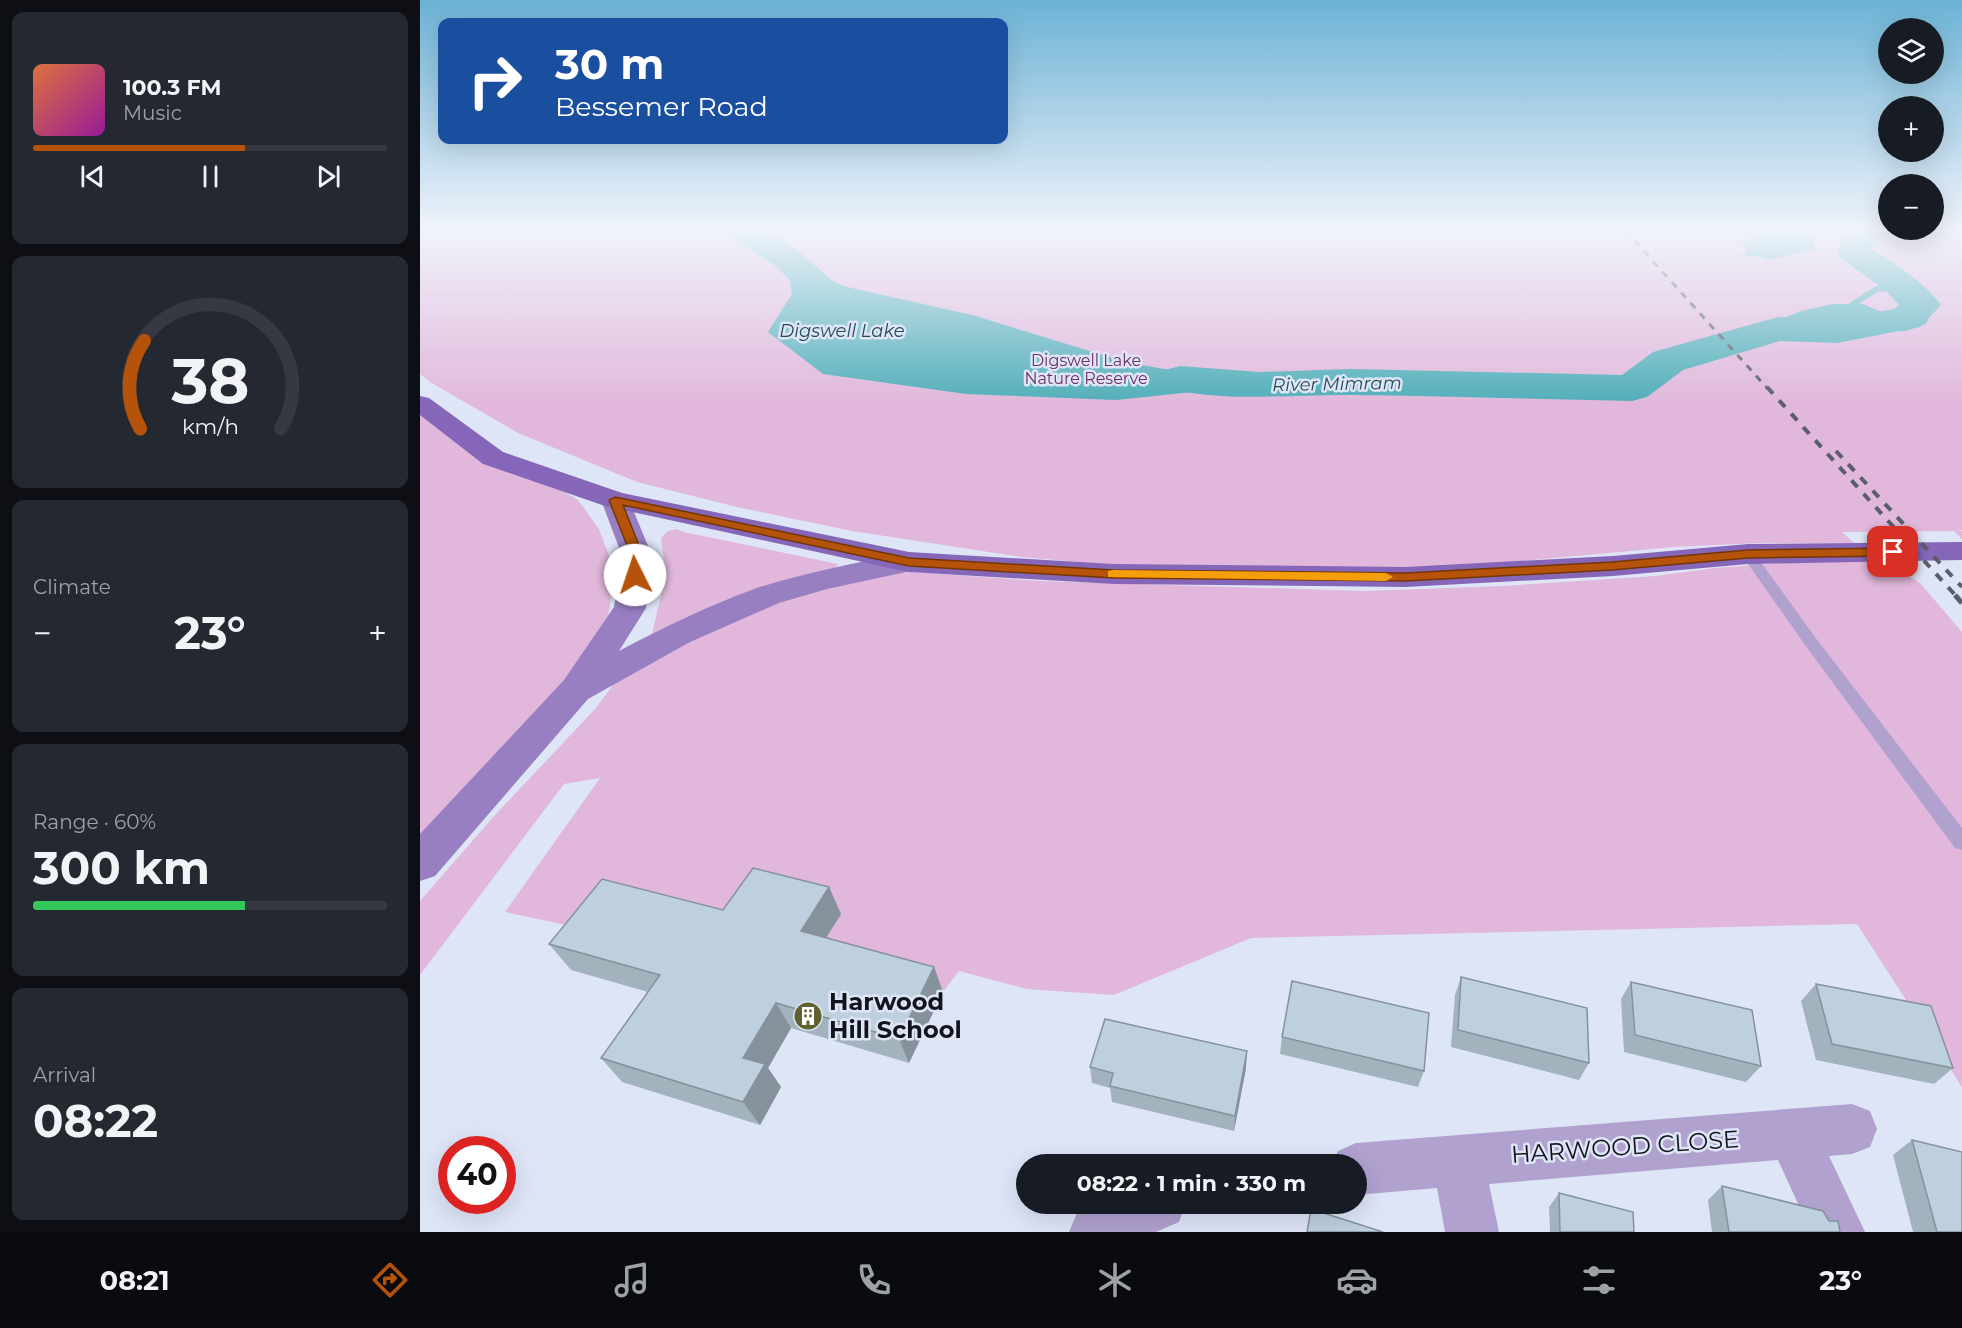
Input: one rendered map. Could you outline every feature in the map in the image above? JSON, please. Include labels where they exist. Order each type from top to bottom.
[{"type":"main road","points":[[420,403],[493,458],[615,500],[909,562],[1114,574],[1406,577],[1612,566],[1748,554],[1962,551]]},
{"type":"street","points":[[420,863],[575,690],[630,608],[638,558],[615,500]]},
{"type":"street","points":[[575,690],[678,634],[768,596],[834,577],[909,562]]},
{"type":"street","name":"HARWOOD CLOSE","points":[[1367,1168],[1852,1129]]},
{"type":"street","points":[[1792,1134],[1838,1232]]},
{"type":"street","points":[[1458,1160],[1472,1232]]},
{"type":"street","points":[[1096,1232],[1136,1214]]},
{"type":"lane","points":[[1748,554],[1810,641],[1962,842]]},
{"type":"green space","name":"Digswell Lake Nature Reserve","points":[[420,287],[1962,287],[1962,530],[1959,531],[1962,531],[1962,539],[1954,531],[1842,532],[1854,543],[1759,543],[1674,547],[1487,564],[1349,570],[1147,568],[1021,557],[852,531],[741,508],[637,482],[518,433],[420,374]]},
{"type":"green space","points":[[420,408],[578,500],[599,529],[614,569],[609,612],[593,646],[420,852]]},
{"type":"green space","points":[[677,529],[838,564],[835,568],[651,638],[666,574],[661,538],[668,531]]},
{"type":"green space","points":[[1884,560],[1920,583],[1962,632],[1962,1087],[1857,924],[1251,938],[1114,995],[1026,989],[959,971],[943,992],[739,936],[600,932],[505,912],[600,778],[564,784],[420,975],[420,901],[495,815],[596,708],[615,682],[738,616],[883,570],[1040,581],[1365,591],[1503,586],[1655,576],[1716,568],[1808,561]]},
{"type":"water","name":"Digswell Lake","points":[[791,287],[850,287],[972,315],[1129,363],[1259,385],[1116,400],[966,394],[823,374],[768,332],[792,294]]},
{"type":"water","points":[[1833,304],[1863,304],[1879,311],[1894,311],[1922,304],[1930,314],[1926,324],[1906,331],[1798,333],[1786,329],[1777,321],[1801,311]]},
{"type":"building","name":"Harwood Hill School","points":[[753,868],[829,887],[801,931],[934,967],[899,1039],[776,1003],[743,1058],[765,1064],[743,1102],[601,1058],[660,975],[549,944],[602,879],[723,910]]},
{"type":"building","points":[[1461,977],[1587,1008],[1589,1063],[1458,1030]]},
{"type":"building","points":[[1292,981],[1429,1013],[1424,1071],[1282,1037]]},
{"type":"building","points":[[1631,982],[1752,1010],[1761,1066],[1635,1035]]},
{"type":"building","points":[[1816,984],[1931,1006],[1953,1068],[1832,1044]]},
{"type":"building","points":[[1105,1019],[1247,1051],[1235,1116],[1110,1086],[1113,1073],[1090,1067]]},
{"type":"building","points":[[1912,1140],[1962,1152],[1962,1232],[1937,1232]]},
{"type":"building","points":[[1722,1186],[1823,1211],[1829,1221],[1838,1221],[1840,1232],[1729,1232]]},
{"type":"building","points":[[1559,1193],[1633,1212],[1634,1232],[1560,1232]]},
{"type":"building","points":[[1310,1214],[1327,1214],[1383,1232],[1307,1232]]},
{"type":"waterway","name":"River Mimram","points":[[819,287],[844,310]]},
{"type":"waterway","points":[[1853,304],[1877,289],[1897,287]]},
{"type":"waterway","name":"River Mimram","points":[[1180,379],[1259,385],[1350,382],[1632,388],[1668,361],[1778,329],[1837,331],[1906,319],[1922,305],[1903,291],[1904,287]]},
{"type":"railway","points":[[1677,287],[1768,389]]},
{"type":"railway","points":[[1767,387],[1956,596]]},
{"type":"railway","points":[[1836,451],[1962,587]]},
{"type":"railway","points":[[1955,595],[1962,603]]},
{"type":"slow traffic","points":[[1113,574],[1386,577]]},
{"type":"place","name":"Harwood Hill School","points":[[808,1016]]},
{"type":"route","points":[[635,575],[638,558],[615,500],[909,562],[1114,574],[1406,577],[1612,566],[1748,554],[1893,552]]}]
